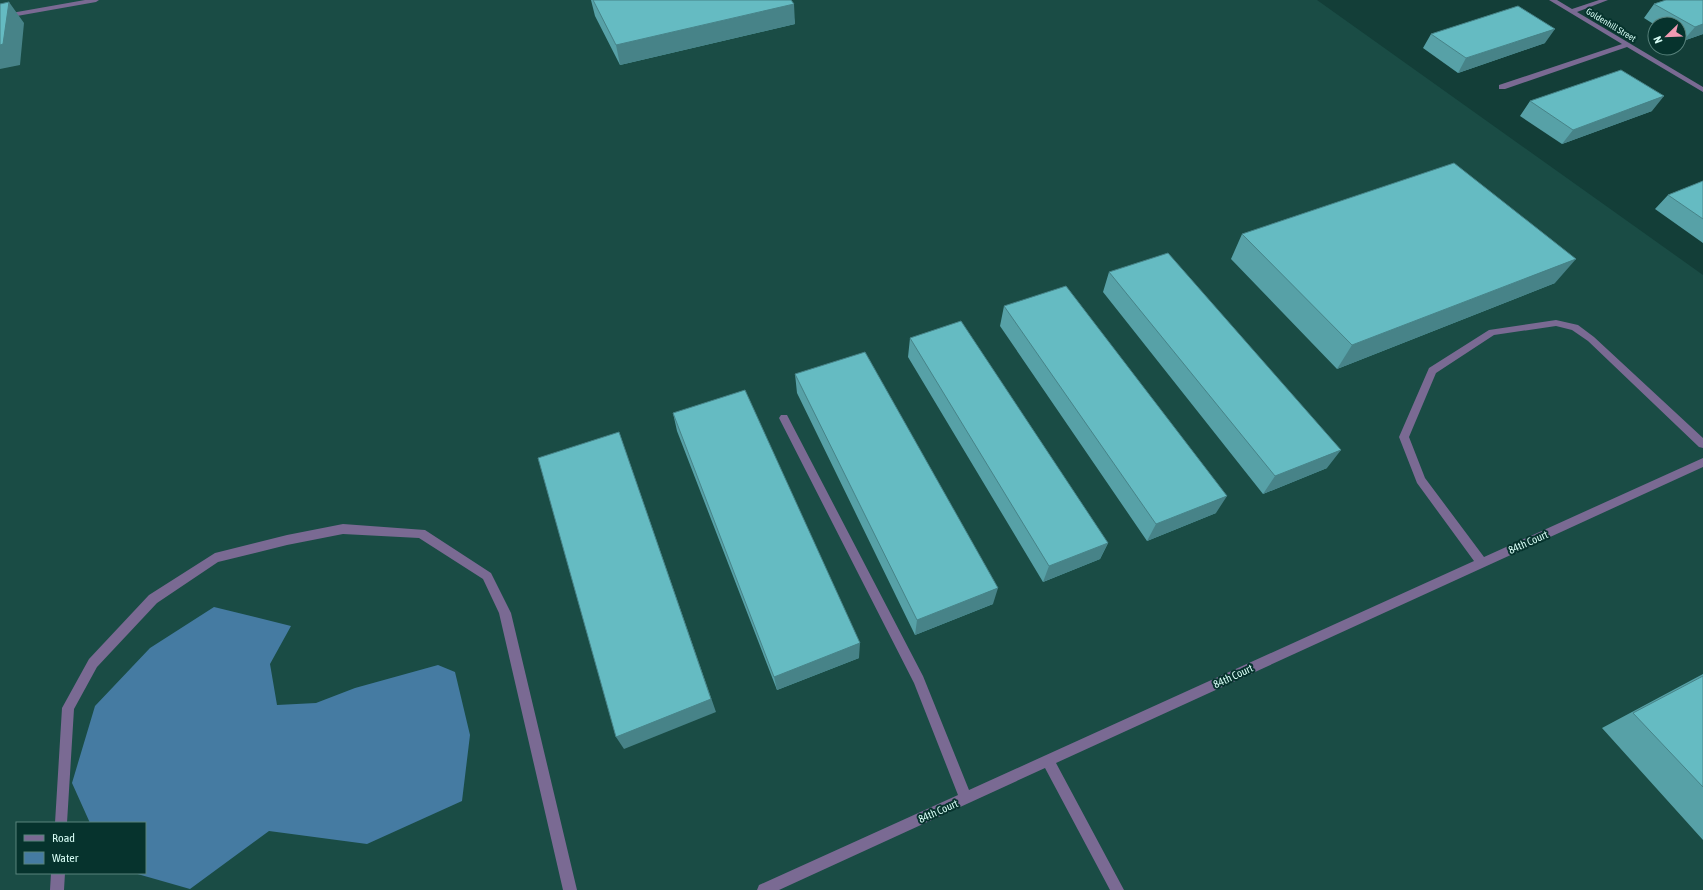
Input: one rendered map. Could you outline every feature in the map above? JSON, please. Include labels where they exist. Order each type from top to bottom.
[{"type":"street","points":[[0,17],[96,0]]},
{"type":"street","name":"Goldenhill Street","points":[[1552,0],[1703,90]]},
{"type":"street","points":[[1571,12],[1605,0]]},
{"type":"street","points":[[1502,87],[1627,45]]},
{"type":"street","points":[[1482,563],[1421,480],[1404,437],[1432,371],[1492,332],[1556,323],[1575,327],[1591,339],[1703,444]]},
{"type":"street","points":[[784,418],[919,680],[966,798]]},
{"type":"street","name":"84th Court","points":[[764,890],[1703,462]]},
{"type":"street","points":[[61,822],[68,708],[93,663],[154,599],[215,558],[287,540],[343,529],[421,533],[487,576],[505,612],[570,890]]},
{"type":"street","points":[[1048,761],[1117,890]]},
{"type":"street","points":[[57,890],[58,874]]},
{"type":"shaded area","points":[[0,0],[1317,0],[1703,275],[1703,890],[0,890]]},
{"type":"water","points":[[214,607],[291,626],[270,664],[277,705],[316,703],[355,688],[438,665],[455,672],[470,735],[462,801],[367,844],[269,831],[190,889],[138,874],[146,874],[146,822],[90,822],[72,783],[95,706],[150,648]]},
{"type":"building","points":[[593,0],[791,0],[794,4],[616,45]]},
{"type":"building","points":[[1666,0],[1703,0],[1703,24],[1695,27],[1687,23],[1687,16],[1675,16],[1654,4]]},
{"type":"building","points":[[9,2],[3,44],[0,45],[0,4]]},
{"type":"building","points":[[1518,6],[1555,29],[1466,58],[1431,34]]},
{"type":"building","points":[[1621,70],[1664,96],[1573,130],[1530,101]]},
{"type":"building","points":[[1454,163],[1576,259],[1352,345],[1242,234]]},
{"type":"building","points":[[1703,181],[1703,219],[1668,195]]},
{"type":"building","points":[[1168,253],[1341,450],[1275,476],[1109,272]]},
{"type":"building","points":[[1066,286],[1227,496],[1156,524],[1004,306]]},
{"type":"building","points":[[961,321],[1108,543],[1049,566],[910,338]]},
{"type":"building","points":[[865,352],[998,588],[917,620],[795,374]]},
{"type":"building","points":[[745,390],[860,643],[774,677],[673,413]]},
{"type":"building","points":[[619,432],[711,699],[616,737],[538,458]]},
{"type":"building","points":[[1703,676],[1703,787],[1633,713]]}]
